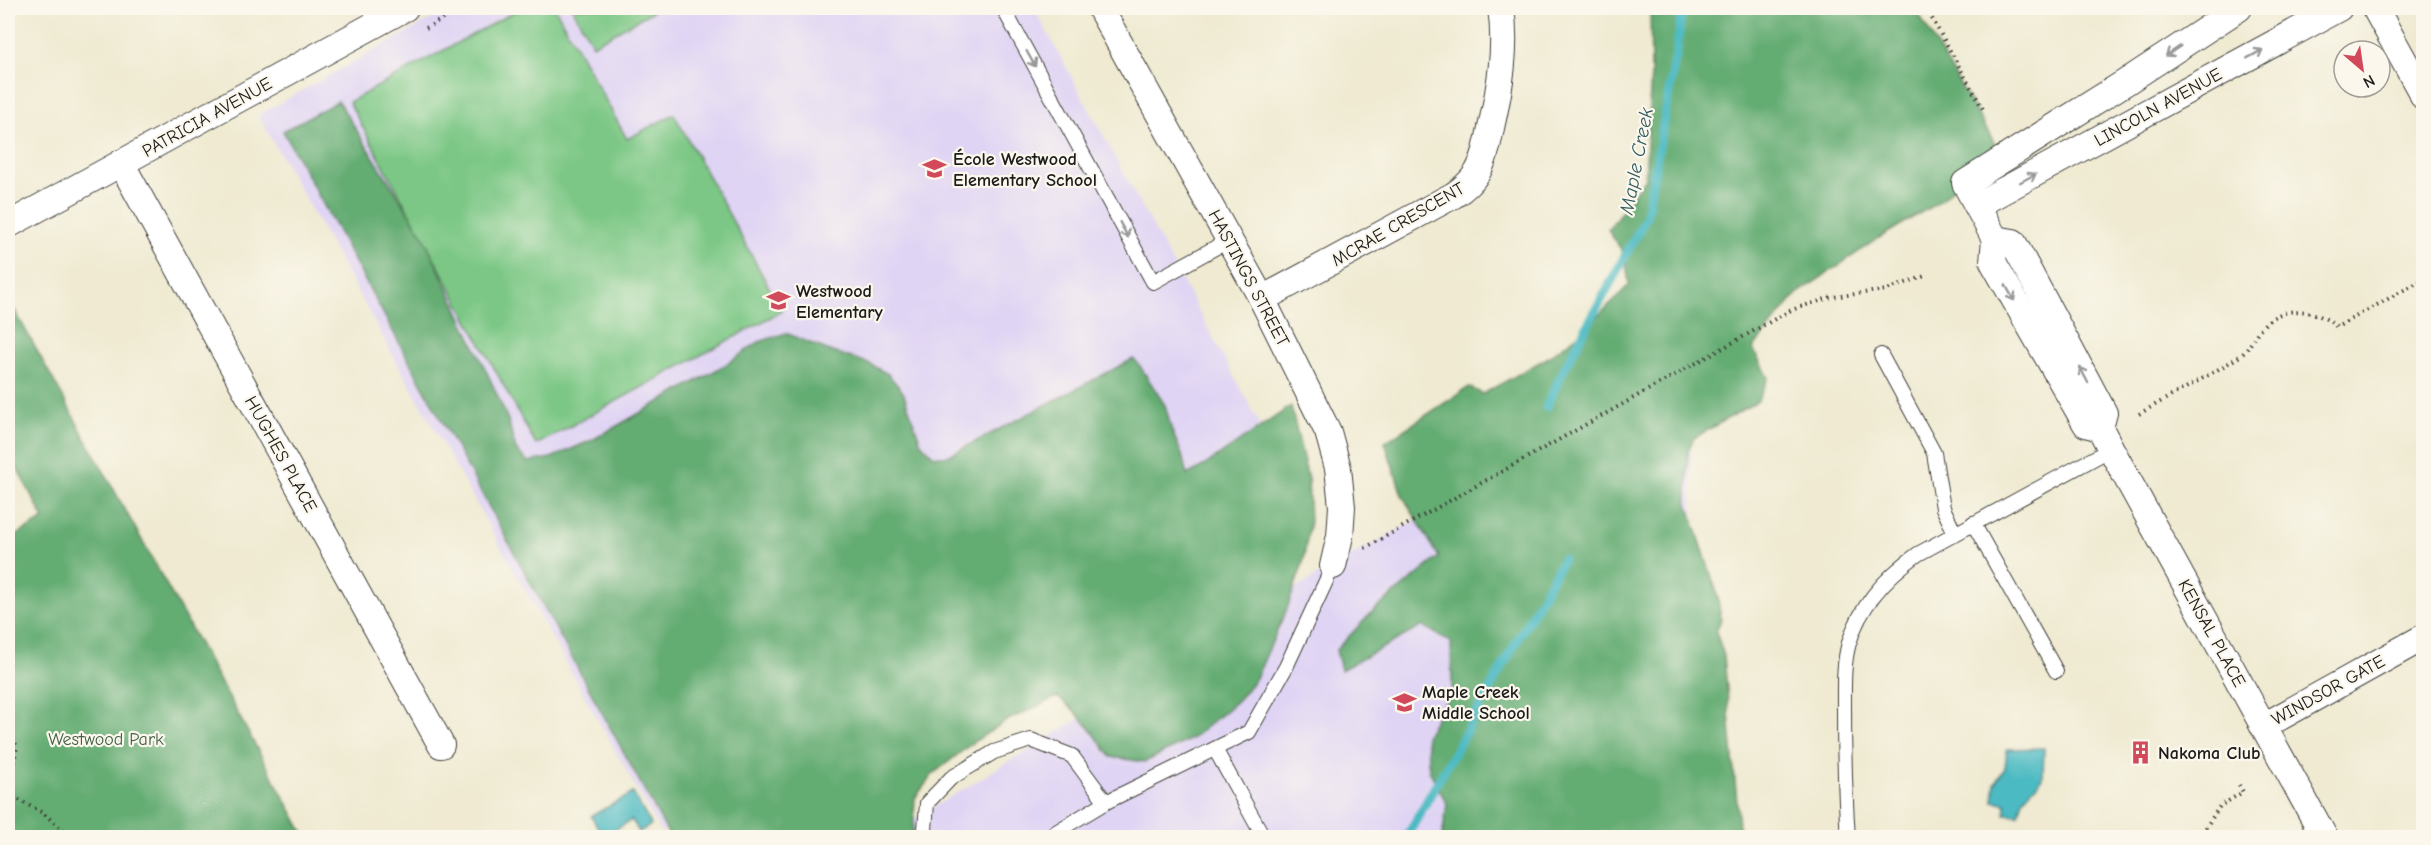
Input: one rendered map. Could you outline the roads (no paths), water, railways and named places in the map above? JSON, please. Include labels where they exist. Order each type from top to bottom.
[{"type":"street","name":"PATRICIA AVENUE","points":[[8,225],[405,8]]},
{"type":"street","name":"HASTINGS STREET","points":[[1101,8],[1262,299],[1328,432],[1338,468],[1342,507],[1340,536],[1333,566]]},
{"type":"street","name":"MCRAE CRESCENT","points":[[1262,299],[1454,195],[1469,184],[1481,166],[1498,95],[1503,57],[1501,8]]},
{"type":"street","name":"LINCOLN AVENUE","points":[[1965,183],[2240,8]]},
{"type":"street","name":"LINCOLN AVENUE","points":[[1977,206],[2339,8]]},
{"type":"street","points":[[2375,8],[2424,97]]},
{"type":"street","name":"HUGHES PLACE","points":[[121,163],[441,745]]},
{"type":"street","name":"KENSAL PLACE","points":[[1965,183],[1995,239],[2013,243],[2104,413],[2105,439],[2325,837]]},
{"type":"street","name":"WINDSOR GATE","points":[[2264,726],[2424,637]]},
{"type":"lane","points":[[1003,8],[1153,282],[1229,240]]},
{"type":"lane","points":[[1881,355],[1934,453],[1943,508],[1955,533]]},
{"type":"lane","points":[[1848,837],[1844,730],[1845,667],[1849,644],[1862,613],[1890,576],[1918,554],[1973,523],[2105,439]]},
{"type":"lane","points":[[1973,523],[2056,671]]},
{"type":"lane","points":[[1046,837],[1106,802],[1249,732],[1286,667],[1333,566]]},
{"type":"lane","points":[[929,837],[925,830],[927,803],[951,778],[994,752],[1031,740],[1072,756],[1106,802]]},
{"type":"lane","points":[[1215,749],[1264,837]]},
{"type":"water","points":[[2044,748],[2043,778],[2023,799],[2019,815],[2005,814],[2006,803],[1993,801],[1995,783],[2005,768],[2007,749]]},
{"type":"water","points":[[633,793],[651,825],[639,832],[632,820],[603,836],[591,816]]},
{"type":"waterway","name":"Maple Creek","points":[[1546,407],[1566,365],[1646,217],[1677,49],[1682,8]]},
{"type":"waterway","name":"Maple Creek","points":[[1406,838],[1563,559]]},
{"type":"place","name":"École Westwood Elementary School","points":[[935,169]]},
{"type":"place","name":"Westwood Elementary","points":[[778,301]]},
{"type":"place","name":"Maple Creek Middle School","points":[[1404,702]]},
{"type":"place","name":"Nakoma Club","points":[[2140,753]]},
{"type":"park label","name":"Westwood Park","points":[[106,739]]}]
